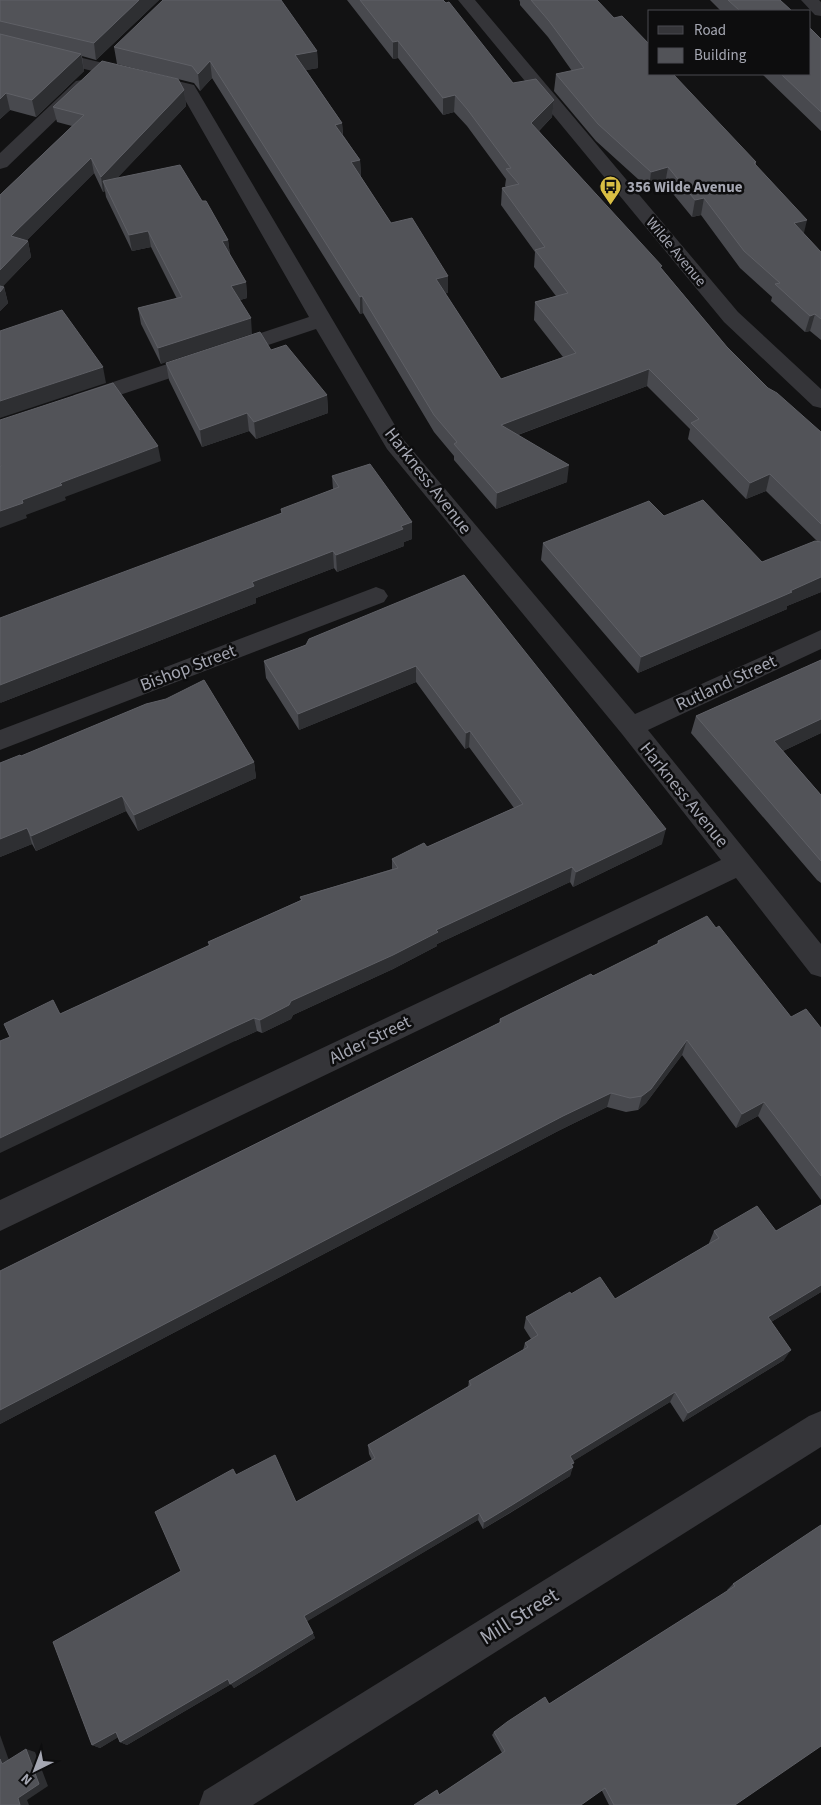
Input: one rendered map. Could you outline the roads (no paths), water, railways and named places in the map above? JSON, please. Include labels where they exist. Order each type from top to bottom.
[{"type":"street","name":"Wilde Avenue","points":[[466,0],[731,317],[821,401]]},
{"type":"street","points":[[809,0],[821,11]]},
{"type":"street","name":"Harkness Avenue","points":[[0,43],[107,61],[188,89],[395,444],[631,728],[821,965]]},
{"type":"street","points":[[0,163],[107,61]]},
{"type":"street","points":[[66,406],[321,320]]},
{"type":"street","name":"Bishop Street","points":[[0,740],[376,596]]},
{"type":"street","name":"Rutland Street","points":[[631,728],[821,639]]},
{"type":"street","name":"Alder Street","points":[[0,1216],[739,864]]},
{"type":"street","name":"Mill Street","points":[[218,1805],[821,1428]]},
{"type":"place","name":"356 Wilde Avenue","points":[[611,206]]}]
